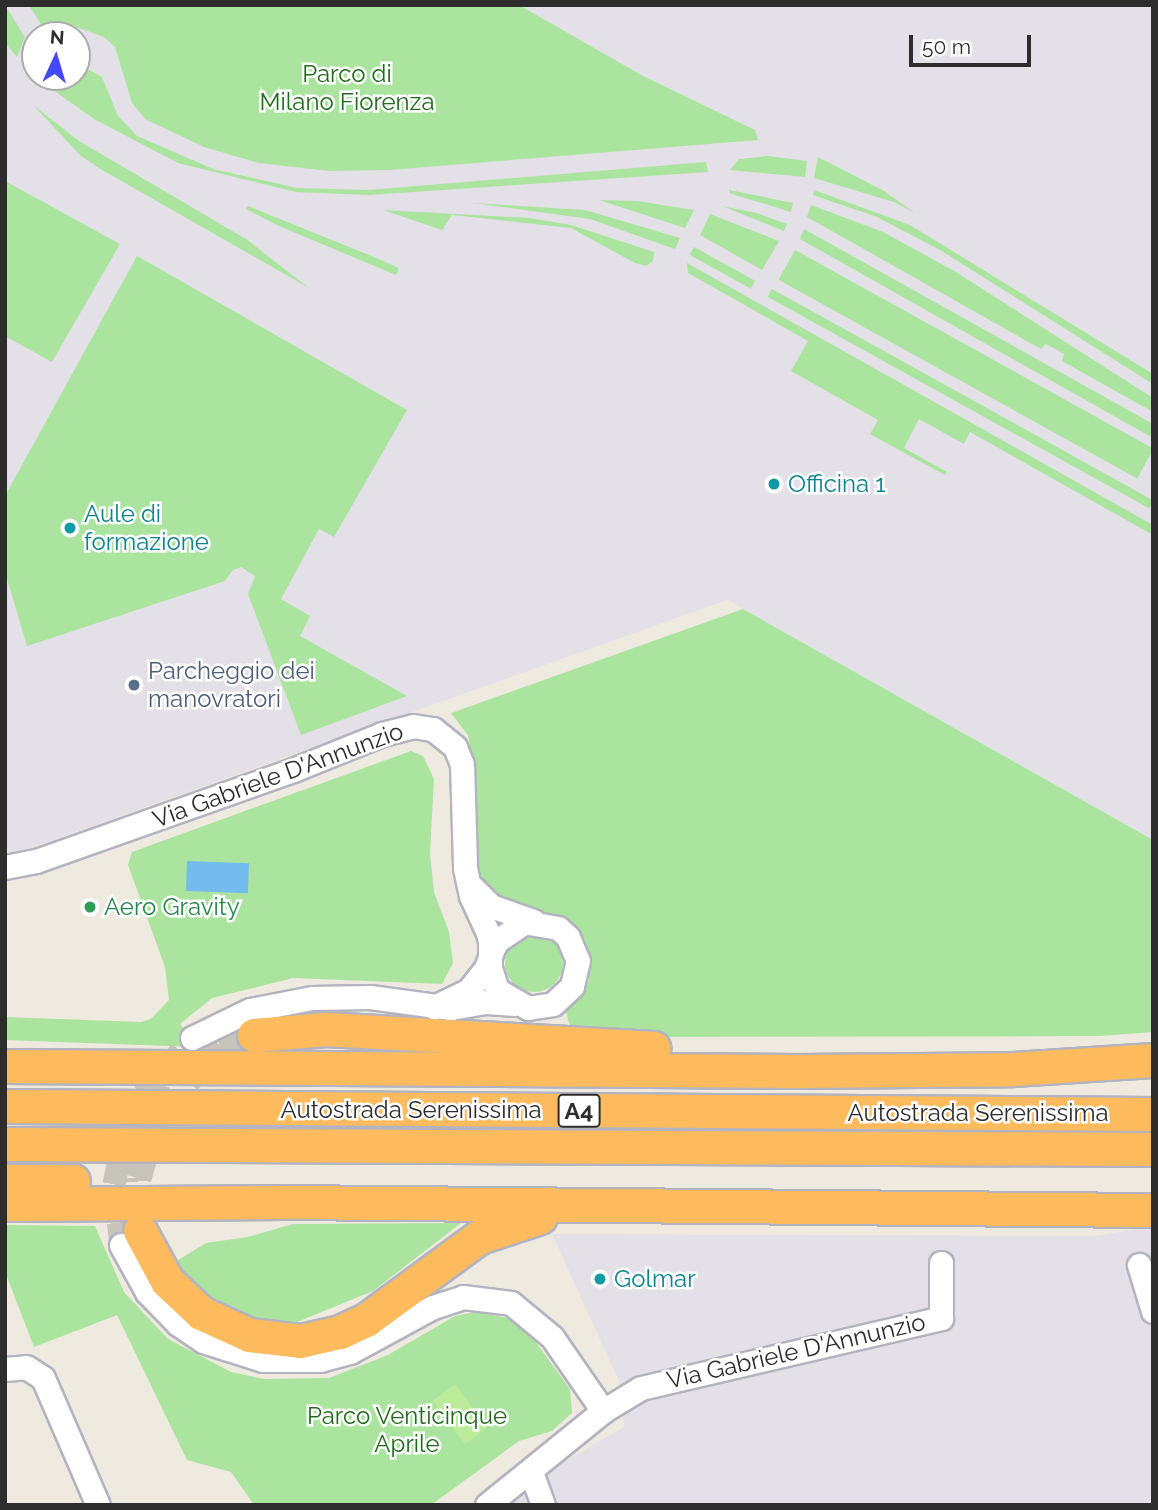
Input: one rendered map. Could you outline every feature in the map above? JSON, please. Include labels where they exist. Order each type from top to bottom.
[{"type":"highway","points":[[254,1035],[306,1029],[629,1048],[1153,1050]]},
{"type":"highway","points":[[5,1053],[237,1067]]},
{"type":"highway","name":"A4","points":[[237,1067],[799,1071],[1013,1069],[1153,1060]]},
{"type":"highway","points":[[5,1066],[237,1067]]},
{"type":"highway","points":[[799,1071],[924,1077],[1153,1077]]},
{"type":"highway","name":"Autostrada Serenissima","points":[[5,1106],[1153,1114]]},
{"type":"highway","name":"Autostrada Serenissima","points":[[5,1144],[1153,1149]]},
{"type":"highway","points":[[5,1181],[1153,1189]]},
{"type":"highway","points":[[5,1204],[1153,1210]]},
{"type":"highway","points":[[131,1238],[167,1281],[201,1314],[249,1335],[300,1341],[340,1332],[366,1320],[456,1252],[512,1223],[547,1216],[759,1207]]},
{"type":"street","name":"Via Gabriele D'Annunzio","points":[[5,867],[36,861],[413,726],[446,737],[462,764],[463,850],[468,883],[488,933],[491,957]]},
{"type":"street","points":[[192,1038],[250,1010],[312,998],[356,996],[434,1007],[515,1004],[528,1008],[553,1004],[564,997],[577,974],[578,961],[568,937],[547,922],[534,921],[491,906],[468,883]]},
{"type":"street","points":[[434,1007],[469,990],[509,928],[534,921]]},
{"type":"street","points":[[491,957],[497,990],[515,1004]]},
{"type":"street","points":[[131,1238],[147,1292],[178,1324],[203,1341],[263,1360],[310,1361],[350,1352],[433,1307],[463,1297],[511,1303],[552,1337],[603,1411]]},
{"type":"street","name":"Via Gabriele D'Annunzio","points":[[488,1505],[603,1411],[641,1388],[941,1318],[941,1263]]},
{"type":"street","points":[[1139,1265],[1153,1311]]},
{"type":"street","points":[[16,1368],[43,1378],[98,1505]]},
{"type":"street","points":[[531,1472],[544,1505]]},
{"type":"shaded area","points":[[5,5],[1153,5],[1153,840],[727,600],[13,854],[5,849]]},
{"type":"shaded area","points":[[1153,1226],[1153,1505],[501,1505],[546,1472],[624,1427],[619,1381],[552,1234],[1096,1236]]},
{"type":"green space","points":[[5,5],[21,31],[21,47],[17,57],[5,43]]},
{"type":"green space","name":"Parco di Milano Fiorenza","points":[[29,5],[519,5],[643,76],[755,130],[758,140],[389,170],[329,171],[259,163],[204,147],[145,119],[132,103],[115,47],[104,37],[91,32],[91,21],[39,21]]},
{"type":"green space","points":[[91,71],[102,77],[118,116],[137,136],[213,169],[297,188],[368,190],[706,162],[708,172],[369,195],[296,192],[178,163],[94,119],[55,91],[91,91]]},
{"type":"green space","points":[[33,105],[79,141],[246,239],[309,288],[97,167],[80,155]]},
{"type":"green space","points":[[768,156],[807,161],[805,177],[730,170],[739,159]]},
{"type":"green space","points":[[818,157],[884,191],[915,213],[894,202],[814,178]]},
{"type":"green space","points":[[5,181],[120,244],[52,362],[5,336]]},
{"type":"green space","points":[[729,190],[793,203],[791,212],[729,193]]},
{"type":"green space","points":[[814,190],[910,225],[1153,374],[1153,384],[940,250],[877,217],[813,195]]},
{"type":"green space","points":[[599,200],[637,201],[694,210],[685,228]]},
{"type":"green space","points":[[473,203],[585,210],[680,238],[675,249],[590,219]]},
{"type":"green space","points":[[811,205],[883,232],[956,272],[1153,398],[1153,412],[1062,361],[1064,354],[1046,344],[1041,349],[807,217]]},
{"type":"green space","points":[[248,206],[399,268],[396,275],[279,226],[246,209]]},
{"type":"green space","points":[[722,206],[756,213],[787,224],[784,231]]},
{"type":"green space","points":[[383,210],[529,218],[571,225],[654,252],[653,261],[646,266],[635,263],[571,228],[452,215],[442,230]]},
{"type":"green space","points":[[710,214],[779,241],[762,270],[700,235]]},
{"type":"green space","points":[[804,229],[1153,424],[1153,438],[800,239]]},
{"type":"green space","points":[[694,247],[755,281],[751,289],[690,255]]},
{"type":"green space","points":[[795,250],[1153,448],[1137,479],[779,280]]},
{"type":"green space","points":[[137,256],[407,410],[334,537],[319,529],[281,599],[310,616],[300,636],[407,696],[301,735],[248,594],[255,576],[241,567],[233,570],[225,581],[27,646],[5,572],[5,496]]},
{"type":"green space","points":[[687,263],[1153,525],[1153,535],[970,432],[964,444],[919,419],[904,448],[947,472],[945,475],[870,434],[878,420],[791,371],[808,341],[688,273]]},
{"type":"green space","points":[[772,289],[1153,500],[1149,508],[768,297]]},
{"type":"green space","points":[[743,609],[1153,840],[1153,1032],[1100,1036],[572,1037],[566,1010],[589,981],[587,945],[561,917],[498,904],[475,874],[472,761],[468,735],[451,713]]},
{"type":"green space","points":[[411,751],[423,756],[434,779],[430,853],[434,892],[449,932],[453,963],[442,984],[293,978],[212,998],[180,1024],[196,1047],[5,1040],[5,1017],[141,1022],[151,1019],[169,1000],[165,967],[128,865],[132,852]]},
{"type":"green space","points":[[534,934],[555,942],[563,963],[555,984],[534,992],[513,984],[505,963],[513,942]]},
{"type":"green space","points":[[461,1223],[373,1291],[292,1324],[224,1314],[170,1265],[206,1243],[248,1237],[293,1224]]},
{"type":"green space","name":"Parco Venticinque Aprile","points":[[5,1225],[95,1226],[124,1292],[168,1339],[231,1372],[264,1379],[329,1378],[388,1355],[455,1316],[475,1312],[508,1318],[532,1337],[570,1389],[572,1413],[552,1431],[519,1441],[431,1505],[254,1505],[231,1472],[187,1460],[117,1315],[34,1347],[5,1272]]},
{"type":"green space","points":[[455,1384],[487,1427],[465,1444],[433,1401]]},
{"type":"water","points":[[187,861],[249,863],[248,893],[186,891]]},
{"type":"tunnel","points":[[140,1231],[135,1177],[153,1117],[202,1059],[220,1047],[254,1035]]},
{"type":"tunnel","points":[[121,1245],[114,1184],[125,1129],[143,1094],[192,1038]]},
{"type":"place","name":"Officina 1","points":[[774,484]]},
{"type":"place","name":"Aule di formazione","points":[[70,528]]},
{"type":"place","name":"Parcheggio dei manovratori","points":[[134,685]]},
{"type":"place","name":"Aero Gravity","points":[[90,907]]},
{"type":"place","name":"Golmar","points":[[600,1279]]}]
